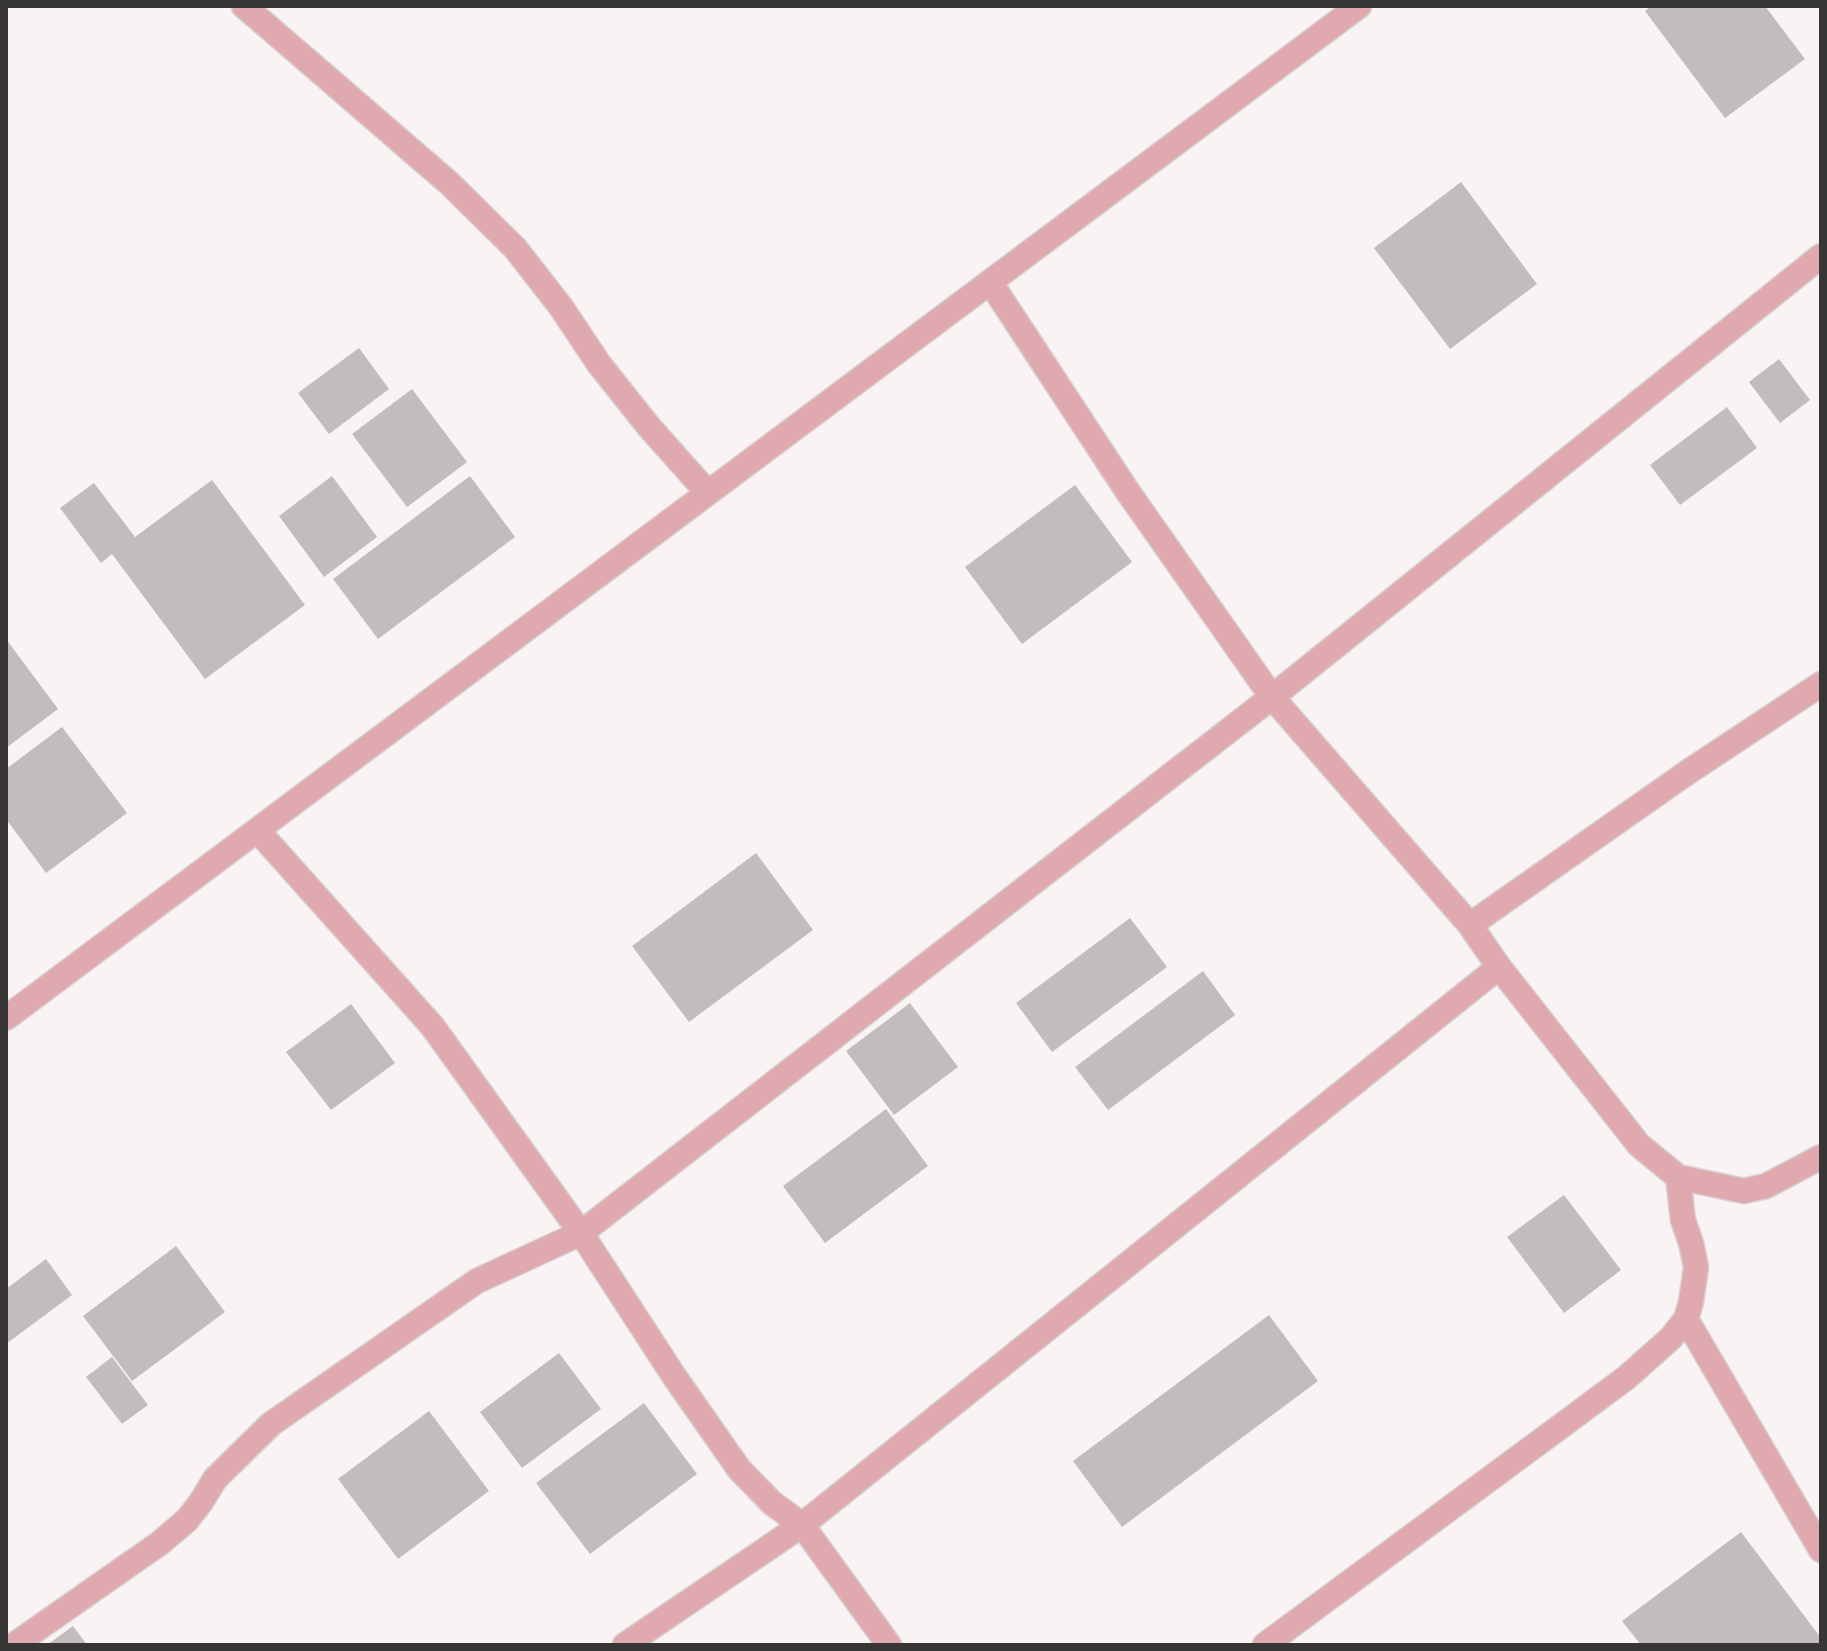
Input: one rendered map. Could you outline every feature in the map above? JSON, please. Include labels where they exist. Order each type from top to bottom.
[{"type":"street","points":[[244,6],[449,183],[515,248],[561,307],[599,364],[708,493]]},
{"type":"street","points":[[6,1018],[1359,6]]},
{"type":"street","points":[[14,1645],[169,1536],[187,1520],[215,1479],[271,1424],[477,1281],[581,1233],[1272,697],[1821,256]]},
{"type":"street","points":[[990,282],[1128,492],[1272,697],[1470,925],[1499,967],[1639,1145],[1678,1177],[1744,1191],[1766,1186],[1821,1157]]},
{"type":"street","points":[[1470,925],[1688,772],[1821,684]]},
{"type":"street","points":[[258,831],[433,1027],[581,1233],[739,1469],[772,1503],[802,1525],[889,1645]]},
{"type":"street","points":[[625,1645],[802,1525],[1499,967]]},
{"type":"street","points":[[1265,1645],[1626,1378],[1671,1338],[1686,1319],[1696,1267],[1683,1220],[1678,1177]]},
{"type":"street","points":[[1686,1319],[1821,1550]]},
{"type":"building","points":[[1651,6],[1765,6],[1805,59],[1725,118],[1645,11]]},
{"type":"building","points":[[1461,182],[1537,284],[1450,349],[1374,248]]},
{"type":"building","points":[[359,348],[389,389],[329,434],[298,393]]},
{"type":"building","points":[[1779,359],[1810,400],[1780,423],[1749,382]]},
{"type":"building","points":[[412,389],[467,462],[407,507],[352,434]]},
{"type":"building","points":[[1727,407],[1757,448],[1680,505],[1650,465]]},
{"type":"building","points":[[332,476],[377,537],[324,577],[279,516]]},
{"type":"building","points":[[470,476],[515,537],[378,639],[333,579]]},
{"type":"building","points":[[212,480],[305,605],[205,679],[112,554],[101,563],[60,508],[94,483],[135,537]]},
{"type":"building","points":[[1075,485],[1132,562],[1022,644],[965,567]]},
{"type":"building","points":[[6,639],[58,709],[6,748]]},
{"type":"building","points":[[62,727],[127,813],[46,873],[6,819],[6,769]]},
{"type":"building","points":[[756,853],[813,930],[689,1022],[632,946]]},
{"type":"building","points":[[1130,918],[1167,967],[1052,1052],[1016,1003]]},
{"type":"building","points":[[1203,971],[1235,1015],[1108,1110],[1075,1067]]},
{"type":"building","points":[[910,1003],[958,1067],[894,1115],[846,1051]]},
{"type":"building","points":[[351,1004],[395,1063],[331,1110],[286,1052]]},
{"type":"building","points":[[886,1109],[928,1166],[825,1243],[783,1186]]},
{"type":"building","points":[[1564,1195],[1621,1270],[1564,1313],[1507,1237]]},
{"type":"building","points":[[176,1246],[225,1312],[132,1381],[83,1316]]},
{"type":"building","points":[[46,1259],[72,1295],[6,1344],[6,1289]]},
{"type":"building","points":[[1269,1315],[1318,1381],[1122,1527],[1073,1461]]},
{"type":"building","points":[[559,1353],[601,1409],[522,1468],[480,1412]]},
{"type":"building","points":[[112,1357],[148,1405],[122,1424],[86,1377]]},
{"type":"building","points":[[644,1403],[697,1474],[590,1554],[536,1483]]},
{"type":"building","points":[[429,1411],[489,1491],[398,1559],[338,1479]]},
{"type":"building","points":[[1741,1532],[1821,1638],[1821,1645],[1641,1645],[1622,1621]]},
{"type":"building","points":[[73,1626],[87,1645],[47,1645]]}]
